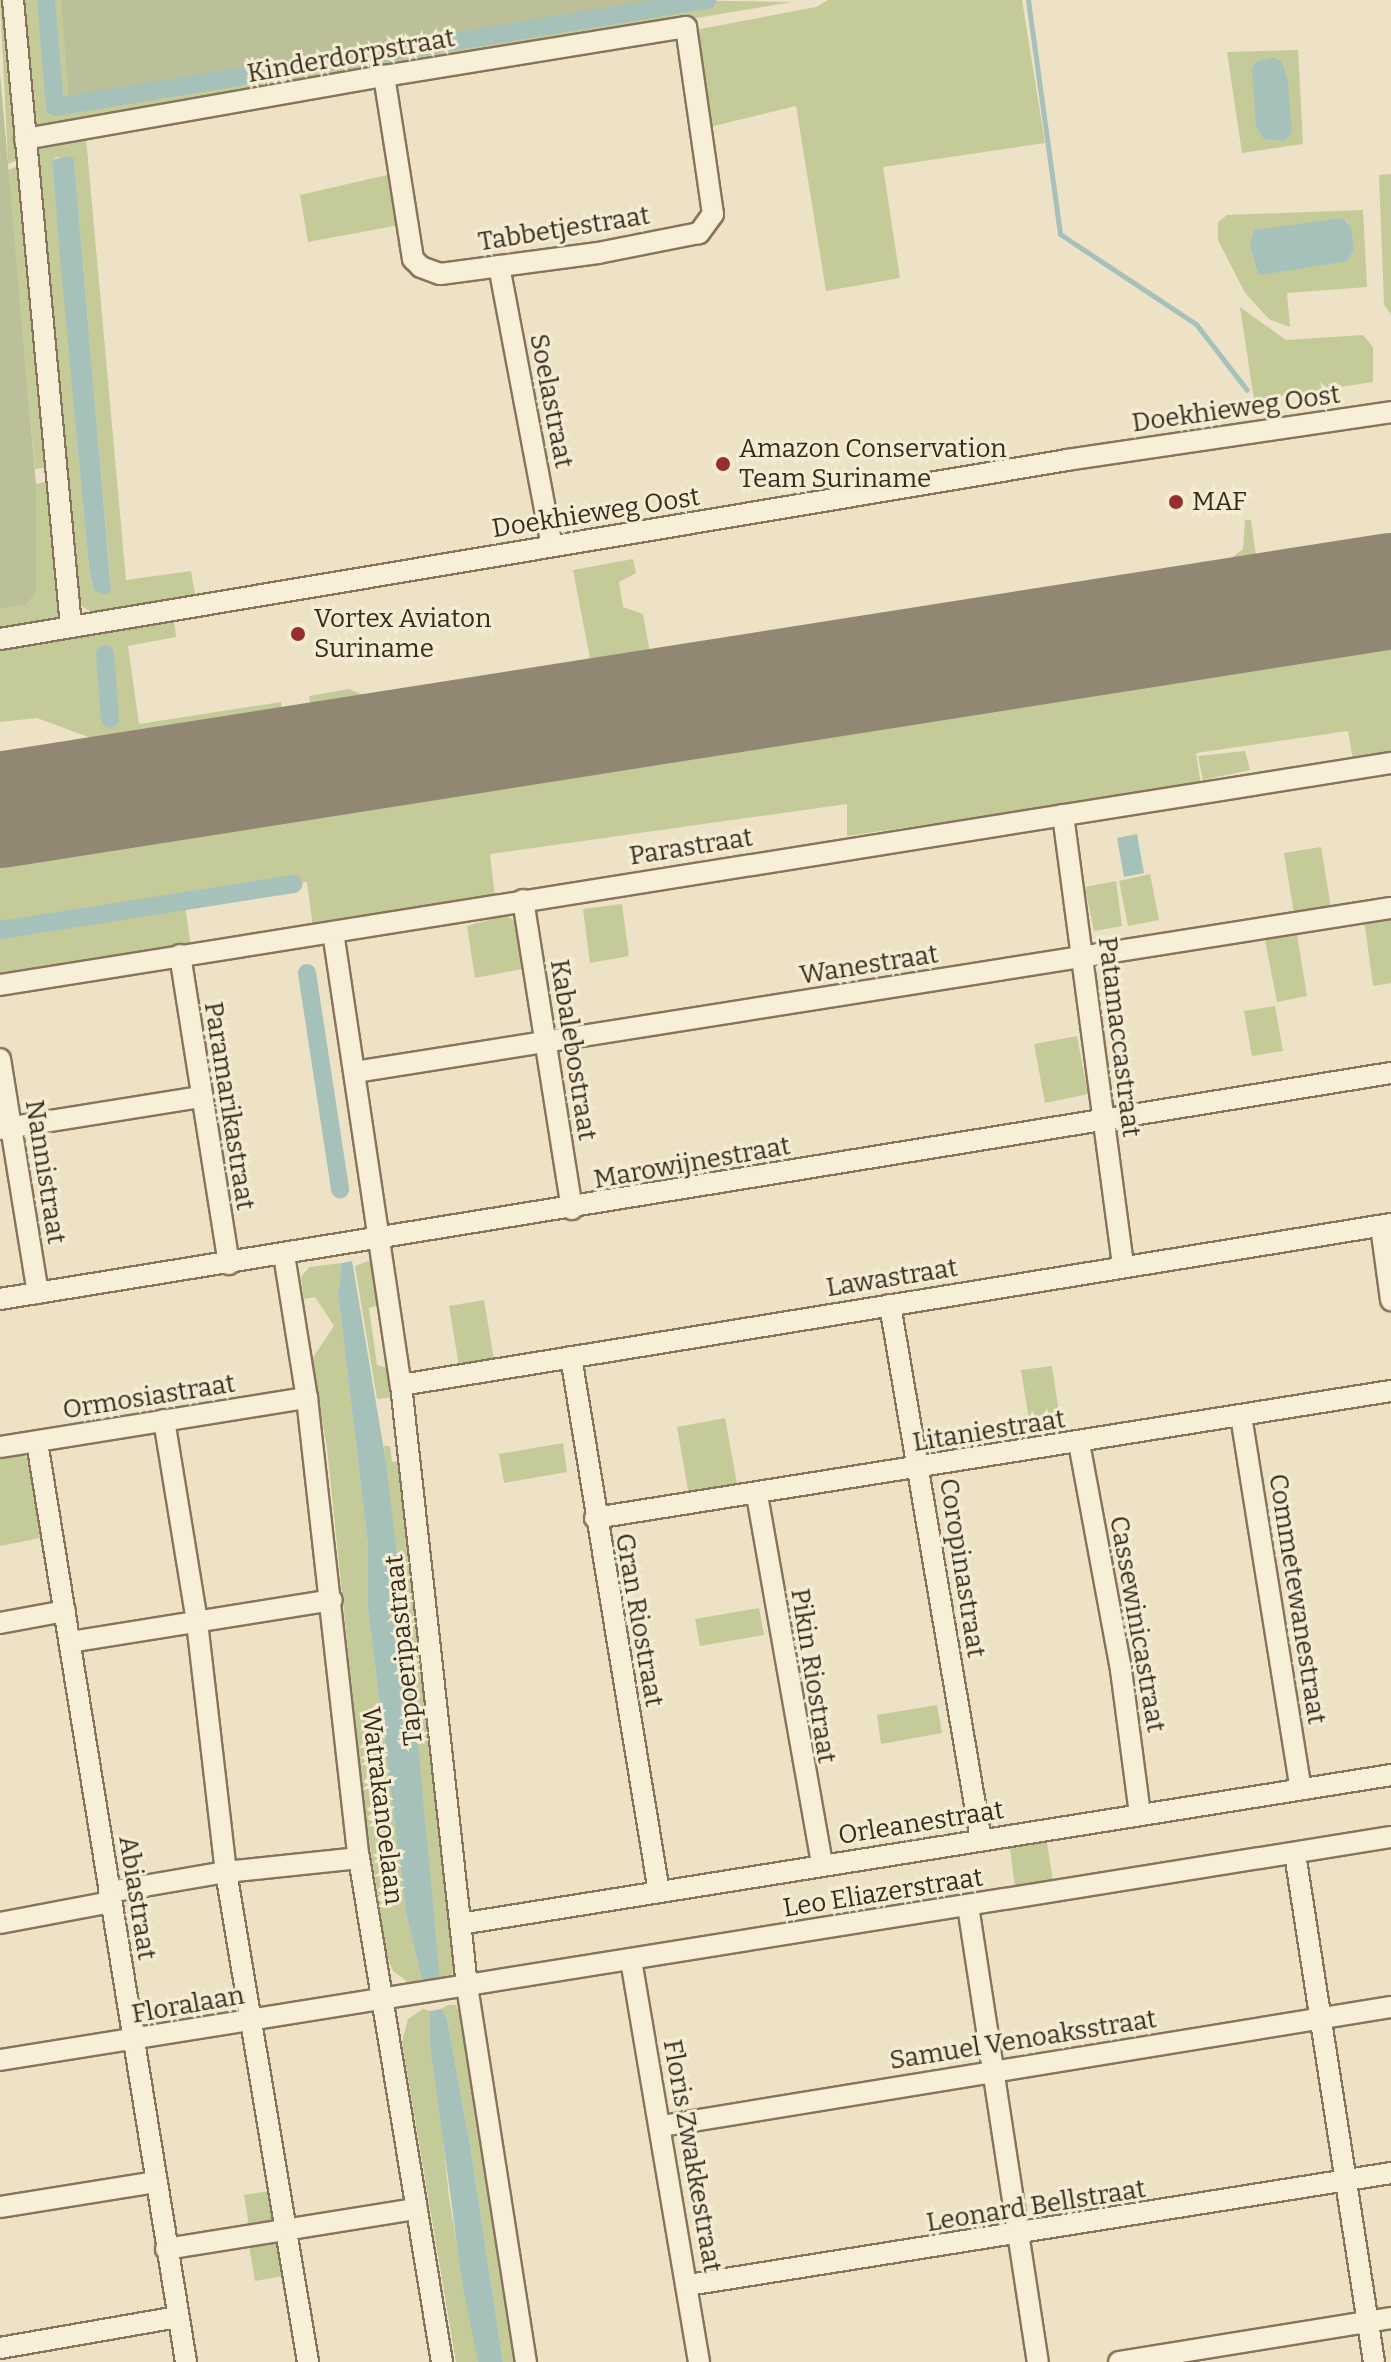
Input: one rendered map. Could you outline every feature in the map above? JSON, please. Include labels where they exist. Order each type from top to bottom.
[{"type":"street","points":[[13,0],[71,627]]},
{"type":"street","name":"Kinderdorpstraat","points":[[25,139],[686,27]]},
{"type":"street","name":"Tabbetjestraat","points":[[384,76],[413,259],[440,274],[499,266],[699,233],[709,225],[713,214],[686,27]]},
{"type":"street","name":"Soelastraat","points":[[499,266],[552,546]]},
{"type":"street","name":"Doekhieweg Oost","points":[[0,639],[552,546],[1391,412]]},
{"type":"street","name":"Parastraat","points":[[0,985],[1391,763]]},
{"type":"street","name":"Patamaccastraat","points":[[1063,815],[1123,1266]]},
{"type":"street","name":"Kabalebostraat","points":[[523,900],[572,1209]]},
{"type":"street","name":"Wanestraat","points":[[355,1072],[1391,908]]},
{"type":"street","name":"Tapoeripastraat","points":[[333,932],[401,1385],[467,1986],[526,2362]]},
{"type":"street","name":"Paramarikastraat","points":[[180,955],[200,1097],[229,1264]]},
{"type":"street","name":"Nannistraat","points":[[0,1059],[6,1128],[38,1293]]},
{"type":"street","name":"Marowijnestraat","points":[[0,1299],[572,1209],[1391,1073]]},
{"type":"street","points":[[6,1128],[200,1097]]},
{"type":"street","points":[[1386,1225],[1391,1300]]},
{"type":"street","name":"Lawastraat","points":[[401,1385],[1386,1225]]},
{"type":"street","name":"Watrakanoelaan","points":[[284,1255],[307,1398],[359,1858],[442,2362]]},
{"type":"street","name":"Coropinastraat","points":[[890,1305],[981,1840]]},
{"type":"street","name":"Gran Riostraat","points":[[571,1357],[595,1518],[659,1892]]},
{"type":"street","name":"Litaniestraat","points":[[595,1518],[757,1495],[1391,1391]]},
{"type":"street","name":"Ormosiastraat","points":[[0,1447],[307,1398]]},
{"type":"street","name":"Commetewanestraat","points":[[1241,1416],[1301,1789]]},
{"type":"street","points":[[164,1420],[197,1622],[226,1872],[308,2362]]},
{"type":"street","name":"Abiastraat","points":[[37,1442],[186,2362]]},
{"type":"street","name":"Cassewinicastraat","points":[[1079,1443],[1121,1670],[1140,1814]]},
{"type":"street","name":"Pikin Riostraat","points":[[757,1495],[822,1865]]},
{"type":"street","points":[[70,1642],[332,1600]]},
{"type":"street","points":[[0,1623],[65,1611]]},
{"type":"street","name":"Orleanestraat","points":[[460,1924],[1391,1775]]},
{"type":"street","name":"Leo Eliazerstraat","points":[[384,2002],[1391,1837]]},
{"type":"street","points":[[1295,1854],[1374,2362]]},
{"type":"street","points":[[0,1923],[226,1872],[359,1858]]},
{"type":"street","points":[[968,1906],[1038,2362]]},
{"type":"street","name":"Floris Zwakkestraat","points":[[631,1960],[662,2126],[699,2362]]},
{"type":"street","name":"Floralaan","points":[[0,2060],[384,2002]]},
{"type":"street","name":"Samuel Venoaksstraat","points":[[662,2126],[1391,2007]]},
{"type":"street","name":"Leonard Bellstraat","points":[[688,2285],[1020,2236],[1391,2173]]},
{"type":"street","points":[[0,2207],[156,2182]]},
{"type":"street","points":[[166,2249],[417,2209]]},
{"type":"street","points":[[0,2348],[178,2317]]},
{"type":"street","points":[[1119,2362],[1391,2318]]},
{"type":"green space","points":[[0,0],[6,0],[21,159],[8,164]]},
{"type":"green space","points":[[20,0],[61,0],[70,100],[663,0],[792,2],[41,127],[33,120]]},
{"type":"green space","points":[[61,0],[663,0],[69,100]]},
{"type":"green space","points":[[828,0],[1022,0],[1045,143],[883,167],[900,278],[826,291],[796,106],[710,127],[695,30],[816,7]]},
{"type":"green space","points":[[1298,50],[1303,144],[1242,153],[1227,52]]},
{"type":"green space","points":[[0,73],[36,484],[36,593],[26,605],[0,609]]},
{"type":"green space","points":[[86,138],[126,580],[191,571],[196,599],[98,616],[78,604],[35,151],[37,146]],"holes":[[[56,157],[74,160],[111,590],[94,590],[89,568],[52,160]]]},
{"type":"green space","points":[[18,166],[19,178],[24,179],[51,467],[35,469],[8,170]]},
{"type":"green space","points":[[391,174],[399,225],[308,242],[300,195]]},
{"type":"green space","points":[[1391,174],[1391,315],[1384,304],[1379,175]]},
{"type":"green space","points":[[1363,210],[1367,287],[1287,293],[1290,327],[1269,319],[1245,293],[1218,240],[1218,222],[1227,215]],"holes":[[[1346,220],[1350,226],[1257,271],[1250,245]]]},
{"type":"green space","points":[[1240,307],[1286,340],[1363,335],[1373,347],[1373,382],[1254,400]]},
{"type":"green space","points":[[46,482],[62,612],[53,622],[0,633],[0,609],[26,605],[36,593],[36,484]]},
{"type":"green space","points":[[1245,520],[1251,520],[1257,563],[1242,584],[1213,587],[1210,562],[1230,559],[1243,549]]},
{"type":"green space","points":[[633,559],[636,573],[619,582],[623,607],[643,614],[654,675],[595,685],[573,570]]},
{"type":"green space","points":[[1190,567],[1193,594],[1136,602],[1133,574]]},
{"type":"green space","points":[[174,618],[176,637],[128,646],[139,724],[281,702],[287,738],[145,758],[37,718],[0,722],[0,648]]},
{"type":"green space","points":[[1391,638],[1391,754],[1353,759],[1348,731],[1196,753],[1201,785],[847,836],[847,804],[490,854],[495,897],[313,928],[307,882],[184,899],[191,947],[0,978],[0,857]]},
{"type":"green space","points":[[349,689],[387,705],[395,722],[315,733],[309,696]]},
{"type":"green space","points":[[1245,751],[1250,770],[1203,780],[1198,756]]},
{"type":"green space","points":[[1321,847],[1331,908],[1294,914],[1284,853]]},
{"type":"green space","points":[[1150,874],[1159,920],[1128,926],[1119,881]]},
{"type":"green space","points":[[1116,881],[1122,926],[1094,931],[1085,887]]},
{"type":"green space","points":[[622,904],[629,956],[590,963],[583,909]]},
{"type":"green space","points":[[506,915],[519,924],[527,968],[475,978],[467,926]]},
{"type":"green space","points":[[1391,915],[1391,983],[1373,986],[1364,919]]},
{"type":"green space","points":[[1296,929],[1307,996],[1277,1002],[1264,935]]},
{"type":"green space","points":[[1275,1006],[1283,1051],[1252,1056],[1244,1011]]},
{"type":"green space","points":[[1077,1036],[1088,1094],[1045,1103],[1034,1044]]},
{"type":"green space","points":[[374,1259],[382,1304],[369,1308],[377,1365],[391,1369],[394,1397],[377,1399],[355,1266]]},
{"type":"green space","points":[[342,1263],[338,1294],[368,1545],[368,1609],[406,1913],[422,1980],[409,1983],[393,1971],[387,1956],[365,1813],[327,1448],[312,1359],[334,1326],[315,1297],[304,1299],[301,1277],[309,1267]]},
{"type":"green space","points":[[484,1300],[494,1360],[459,1366],[449,1306]]},
{"type":"green space","points":[[1052,1366],[1061,1427],[1031,1432],[1021,1370]]},
{"type":"green space","points":[[725,1418],[738,1489],[689,1496],[677,1427]]},
{"type":"green space","points":[[563,1443],[567,1472],[504,1483],[499,1454]]},
{"type":"green space","points":[[384,1446],[390,1446],[392,1462],[403,1460],[456,1965],[450,1977],[440,1978]]},
{"type":"green space","points":[[21,1453],[33,1463],[45,1537],[0,1546],[0,1454]]},
{"type":"green space","points":[[759,1608],[764,1635],[700,1646],[695,1619]]},
{"type":"green space","points":[[937,1705],[942,1733],[881,1744],[877,1715]]},
{"type":"green space","points":[[1047,1842],[1053,1881],[1015,1888],[1010,1848]]},
{"type":"green space","points":[[456,2005],[464,2021],[518,2362],[503,2362],[470,2145],[447,2019],[441,2009]]},
{"type":"green space","points":[[423,2009],[430,2011],[449,2198],[478,2362],[456,2362],[402,2042],[408,2019]]},
{"type":"green space","points":[[275,2190],[281,2224],[250,2232],[244,2195]]},
{"type":"green space","points":[[283,2240],[289,2275],[255,2281],[249,2245]]},
{"type":"water","points":[[1273,57],[1282,62],[1288,83],[1292,132],[1285,141],[1264,139],[1256,127],[1252,69],[1256,62]]},
{"type":"water","points":[[69,156],[74,159],[111,591],[106,595],[94,590],[89,568],[61,269],[52,160]]},
{"type":"water","points":[[1343,218],[1350,226],[1354,249],[1347,261],[1261,275],[1257,271],[1250,245],[1254,230]]},
{"type":"water","points":[[1137,834],[1144,873],[1124,877],[1117,838]]},
{"type":"water","points":[[352,1261],[386,1462],[412,1682],[440,1978],[422,1980],[406,1913],[368,1609],[368,1545],[338,1294],[342,1263]]},
{"type":"water","points":[[441,2009],[447,2019],[470,2145],[503,2362],[478,2362],[462,2281],[430,2044],[430,2011]]},
{"type":"waterway","points":[[46,0],[55,107],[707,0]]},
{"type":"waterway","points":[[1028,0],[1060,234],[1196,324],[1247,390]]},
{"type":"waterway","points":[[105,654],[110,719]]},
{"type":"waterway","points":[[0,930],[293,884]]},
{"type":"waterway","points":[[307,973],[340,1189]]},
{"type":"runway","points":[[0,810],[1391,591]]},
{"type":"place","name":"Amazon Conservation Team Suriname","points":[[723,464]]},
{"type":"place","name":"MAF","points":[[1176,502]]},
{"type":"place","name":"Vortex Aviaton Suriname","points":[[298,634]]}]
